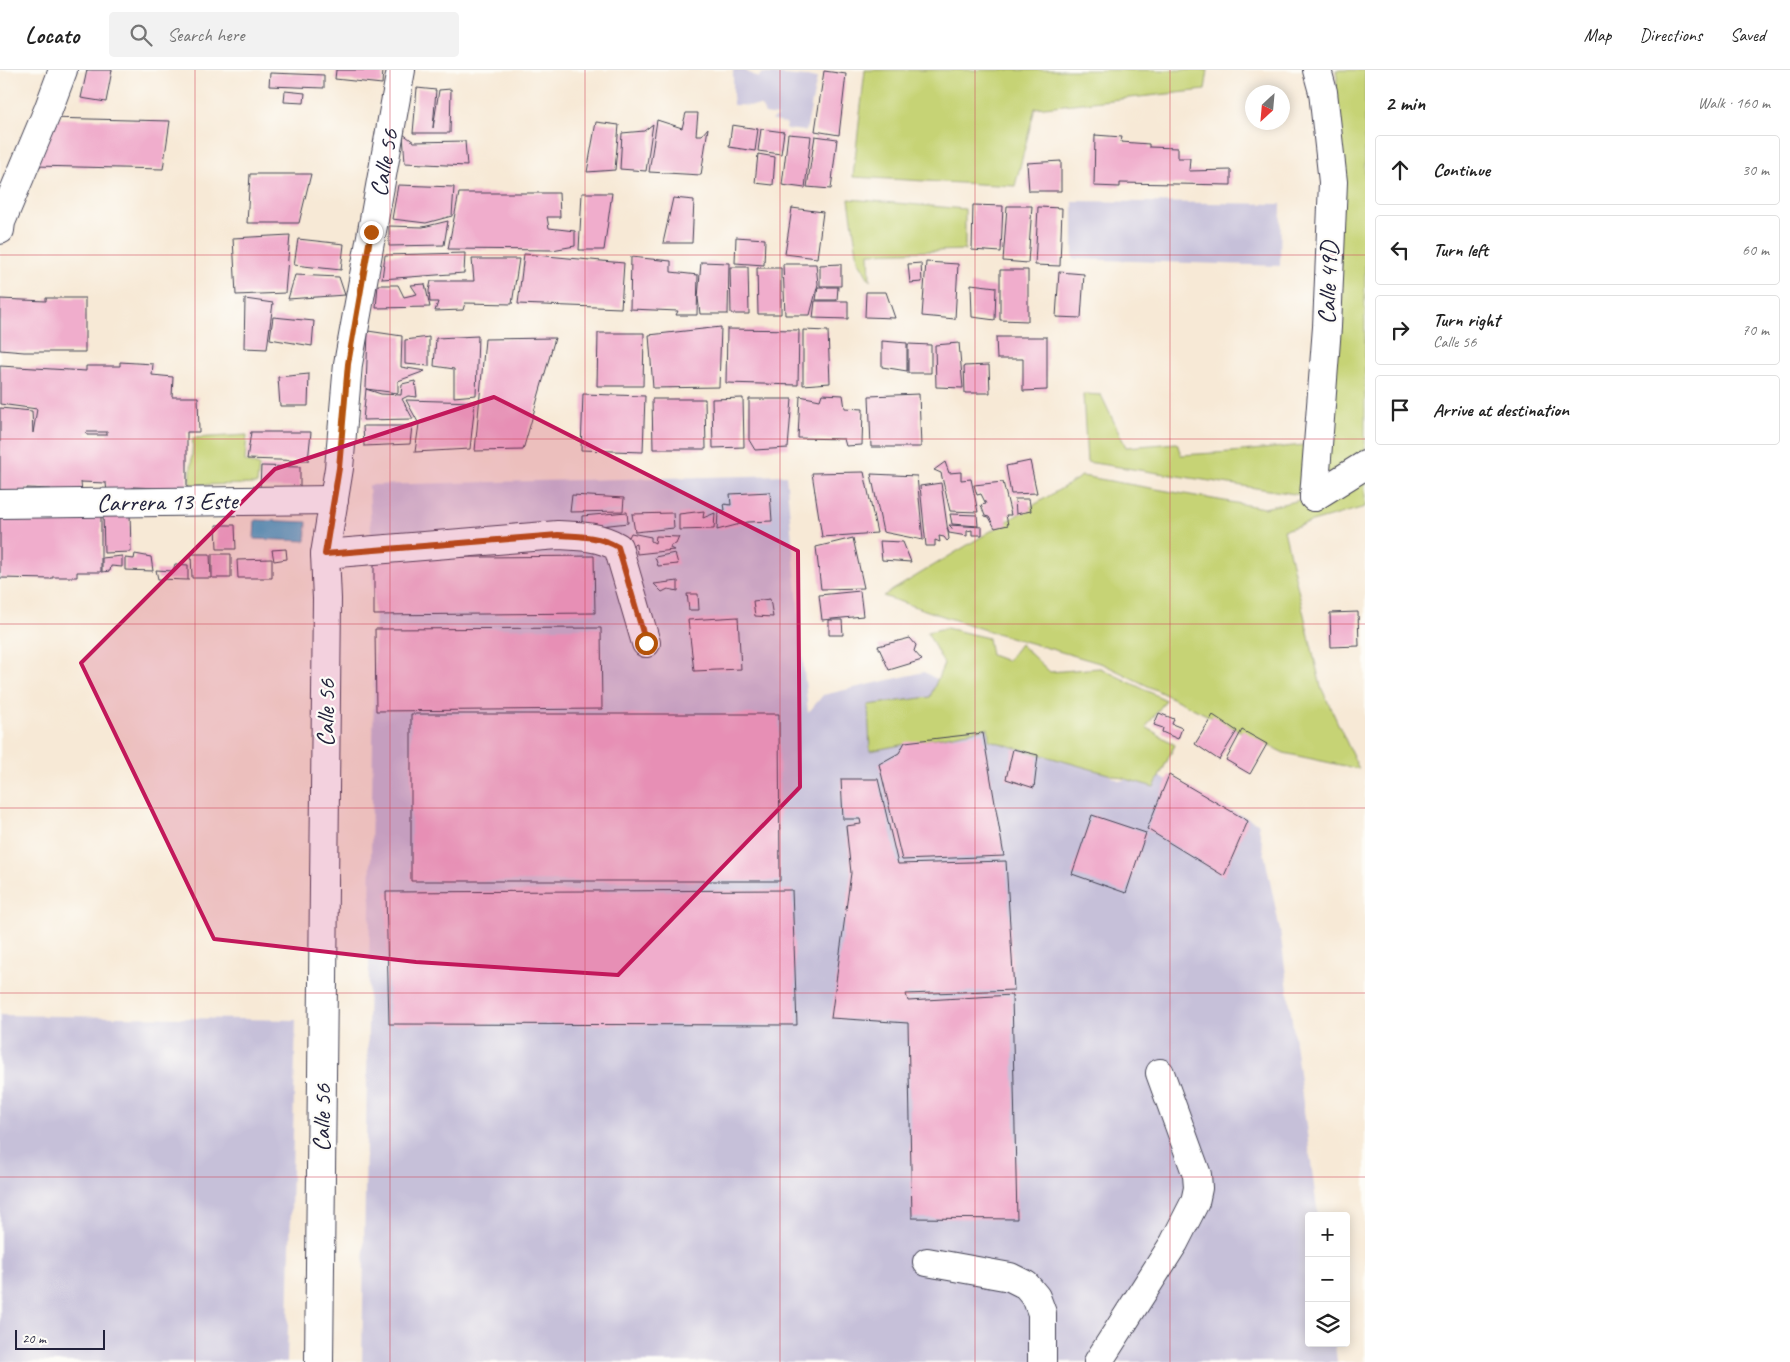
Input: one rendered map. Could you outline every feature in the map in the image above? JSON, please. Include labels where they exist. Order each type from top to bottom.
[{"type":"street","points":[[0,230],[1,222],[63,70]]},
{"type":"street","name":"Calle 56","points":[[319,1362],[327,599],[325,554],[339,468],[348,364],[401,70]]},
{"type":"street","name":"Calle 49D","points":[[1317,70],[1323,92],[1333,182],[1327,327],[1314,498],[1365,465]]},
{"type":"street","name":"Carrera 13 Este","points":[[0,504],[334,500]]},
{"type":"street","points":[[325,554],[558,535],[591,536],[606,540],[618,547],[646,643]]},
{"type":"street","points":[[1098,1362],[1174,1243],[1195,1202],[1198,1188],[1197,1175],[1160,1073]]},
{"type":"street","points":[[926,1262],[1010,1276],[1026,1285],[1036,1297],[1042,1313],[1042,1362]]},
{"type":"highlighted area","points":[[494,397],[798,551],[800,787],[618,975],[416,962],[214,939],[81,663],[275,469]]},
{"type":"shaded area","points":[[733,70],[744,70],[758,78],[762,73],[817,78],[806,131],[786,129],[787,124],[771,120],[778,116],[765,114],[761,106],[733,105]]},
{"type":"shaded area","points":[[1073,201],[1281,204],[1280,266],[1073,259]]},
{"type":"shaded area","points":[[786,475],[808,713],[823,695],[924,672],[1120,781],[1151,773],[1258,823],[1280,930],[1317,1212],[1305,1212],[1305,1347],[1335,1347],[1337,1362],[362,1362],[375,629],[369,485]]},
{"type":"shaded area","points":[[0,1015],[296,1020],[287,1362],[0,1362]]},
{"type":"green space","points":[[865,70],[1208,70],[1205,90],[1035,108],[1015,186],[853,177]]},
{"type":"green space","points":[[1336,70],[1365,70],[1365,507],[1284,530],[1321,687],[1359,769],[1284,753],[1103,664],[982,629],[883,596],[1082,476],[1264,508],[1314,497],[1087,462],[1083,394],[1101,395],[1126,447],[1177,443],[1181,455],[1315,444]]},
{"type":"green space","points":[[849,199],[965,209],[965,250],[869,253],[870,281],[858,260]]},
{"type":"green space","points":[[247,435],[245,461],[259,466],[257,484],[190,485],[193,438]]},
{"type":"green space","points":[[946,628],[988,638],[991,655],[1007,661],[1020,644],[1050,672],[1100,668],[1166,700],[1146,727],[1175,745],[1154,787],[989,740],[988,728],[870,751],[868,705],[930,697],[944,664],[927,632]]},
{"type":"water","points":[[255,520],[307,522],[306,541],[254,539]]},
{"type":"building","points":[[87,70],[112,70],[106,102],[81,98]]},
{"type":"building","points":[[336,70],[383,70],[382,84],[335,79]]},
{"type":"building","points":[[824,71],[846,74],[839,135],[815,131]]},
{"type":"building","points":[[270,73],[324,75],[324,88],[269,86]]},
{"type":"building","points":[[417,88],[436,90],[433,128],[439,90],[451,89],[450,133],[413,133]]},
{"type":"building","points":[[285,91],[305,93],[304,103],[284,102]]},
{"type":"building","points":[[686,113],[698,113],[696,135],[702,135],[708,128],[701,175],[649,172],[657,120],[682,128]]},
{"type":"building","points":[[49,118],[170,121],[163,169],[35,166]]},
{"type":"building","points":[[596,122],[619,125],[615,170],[587,172]]},
{"type":"building","points":[[653,124],[646,171],[620,169],[622,133],[644,131]]},
{"type":"building","points":[[732,125],[758,129],[755,151],[729,147]]},
{"type":"building","points":[[761,129],[784,132],[781,154],[758,151]]},
{"type":"building","points":[[403,134],[414,142],[465,141],[467,166],[405,163]]},
{"type":"building","points":[[788,134],[811,136],[805,188],[782,185]]},
{"type":"building","points":[[1095,135],[1122,137],[1121,142],[1149,144],[1149,147],[1178,148],[1178,158],[1190,158],[1189,171],[1231,170],[1231,185],[1120,183],[1120,187],[1094,186]]},
{"type":"building","points":[[815,136],[837,139],[831,189],[807,187]]},
{"type":"building","points":[[758,154],[775,157],[773,185],[755,183]]},
{"type":"building","points":[[1061,161],[1061,191],[1029,191],[1027,163]]},
{"type":"building","points":[[250,174],[311,174],[299,223],[247,223]]},
{"type":"building","points":[[398,185],[454,187],[452,216],[426,223],[392,219]]},
{"type":"building","points":[[459,193],[559,193],[560,217],[547,217],[549,228],[575,231],[575,246],[552,250],[448,249]]},
{"type":"building","points":[[582,193],[612,193],[604,250],[579,250]]},
{"type":"building","points":[[673,198],[694,200],[692,243],[663,243]]},
{"type":"building","points":[[973,205],[1003,206],[1001,252],[972,250]]},
{"type":"building","points":[[1007,206],[1032,206],[1028,263],[1003,261]]},
{"type":"building","points":[[1038,207],[1062,208],[1060,266],[1035,265]]},
{"type":"building","points":[[792,208],[823,212],[817,258],[785,254]]},
{"type":"building","points":[[448,221],[444,245],[389,246],[389,226],[423,227]]},
{"type":"building","points":[[290,235],[285,293],[236,295],[233,238]]},
{"type":"building","points":[[736,237],[765,239],[764,265],[735,263]]},
{"type":"building","points":[[298,239],[344,244],[341,270],[294,265]]},
{"type":"building","points":[[465,253],[464,273],[382,279],[385,255]]},
{"type":"building","points":[[524,254],[624,263],[621,308],[518,304]]},
{"type":"building","points":[[631,257],[671,261],[671,272],[698,275],[697,315],[676,315],[678,311],[630,309]]},
{"type":"building","points":[[472,259],[519,259],[512,304],[465,303],[463,310],[435,311],[438,302],[430,302],[429,291],[431,281],[474,281]]},
{"type":"building","points":[[701,262],[729,263],[728,314],[700,314],[698,298]]},
{"type":"building","points":[[926,262],[958,264],[955,319],[922,316]]},
{"type":"building","points":[[921,263],[922,282],[910,283],[908,264]]},
{"type":"building","points":[[783,264],[816,264],[818,284],[810,315],[785,315]]},
{"type":"building","points":[[841,264],[841,286],[820,286],[820,265]]},
{"type":"building","points":[[730,267],[748,267],[749,314],[731,314]]},
{"type":"building","points":[[757,268],[781,268],[781,314],[758,314]]},
{"type":"building","points":[[1000,270],[1028,270],[1028,321],[1000,320]]},
{"type":"building","points":[[1059,272],[1084,274],[1081,318],[1056,317]]},
{"type":"building","points":[[295,275],[339,277],[345,295],[288,299]]},
{"type":"building","points":[[425,284],[430,307],[376,308],[378,285],[398,285],[404,297],[417,294],[411,285]]},
{"type":"building","points":[[971,284],[996,287],[995,320],[972,317]]},
{"type":"building","points":[[818,287],[838,287],[837,300],[816,300]]},
{"type":"building","points":[[866,292],[886,292],[895,318],[865,317]]},
{"type":"building","points":[[46,298],[85,298],[85,352],[0,350],[0,299],[46,301]]},
{"type":"building","points":[[245,299],[273,303],[267,349],[244,348]]},
{"type":"building","points":[[815,301],[848,301],[848,319],[813,318]]},
{"type":"building","points":[[273,317],[314,321],[312,346],[270,339]]},
{"type":"building","points":[[721,327],[719,387],[653,388],[649,335]]},
{"type":"building","points":[[727,329],[799,330],[798,385],[726,383]]},
{"type":"building","points":[[803,330],[828,331],[830,383],[803,385]]},
{"type":"building","points":[[368,331],[402,336],[401,367],[425,371],[398,381],[398,393],[366,389]]},
{"type":"building","points":[[598,333],[644,333],[643,386],[597,386]]},
{"type":"building","points":[[478,336],[476,395],[454,397],[454,369],[434,366],[436,338]]},
{"type":"building","points":[[429,337],[429,366],[405,364],[405,340]]},
{"type":"building","points":[[996,337],[1047,337],[1047,390],[1023,391],[1023,359],[997,359]]},
{"type":"building","points":[[555,338],[523,450],[475,451],[485,339]]},
{"type":"building","points":[[882,341],[907,343],[907,371],[882,367]]},
{"type":"building","points":[[959,343],[963,388],[936,387],[935,345]]},
{"type":"building","points":[[908,344],[931,345],[931,373],[908,373]]},
{"type":"building","points":[[120,362],[153,364],[152,375],[173,377],[172,397],[198,397],[199,432],[187,432],[187,491],[160,491],[160,488],[133,487],[133,494],[107,493],[106,483],[81,482],[82,493],[51,493],[51,489],[27,488],[27,493],[0,493],[0,408],[32,411],[33,433],[37,409],[0,404],[0,366],[86,371],[86,366],[120,366]],"holes":[[[86,432],[107,432],[107,435],[87,435]]]},
{"type":"building","points":[[989,365],[990,393],[965,393],[964,366]]},
{"type":"building","points":[[309,374],[308,406],[280,406],[278,377]]},
{"type":"building","points":[[415,381],[417,397],[408,396],[402,399],[413,419],[363,420],[366,389],[381,394],[401,395],[402,384]]},
{"type":"building","points":[[583,394],[645,396],[643,452],[581,450]]},
{"type":"building","points":[[822,394],[843,395],[845,408],[863,409],[862,445],[846,446],[844,439],[798,438],[800,396],[820,400]]},
{"type":"building","points":[[919,394],[921,447],[871,447],[869,396]]},
{"type":"building","points":[[743,398],[744,447],[713,448],[712,399]]},
{"type":"building","points":[[652,399],[705,399],[706,449],[653,449]]},
{"type":"building","points":[[749,399],[792,399],[788,448],[755,450],[749,440]]},
{"type":"building","points":[[406,400],[475,402],[470,449],[415,452],[419,424]]},
{"type":"building","points":[[363,426],[412,426],[410,444],[364,446]]},
{"type":"building","points":[[251,432],[311,432],[308,461],[247,459]]},
{"type":"building","points":[[1030,461],[1037,493],[1011,494],[1006,466]]},
{"type":"building","points":[[945,462],[949,473],[961,472],[961,480],[971,479],[978,512],[950,511],[941,473],[934,470]]},
{"type":"building","points":[[261,466],[300,467],[300,488],[260,487]]},
{"type":"building","points":[[864,472],[877,533],[822,537],[812,473]]},
{"type":"building","points":[[871,474],[917,476],[923,540],[883,532]]},
{"type":"building","points":[[1003,482],[1011,515],[1006,515],[1008,525],[995,528],[989,517],[985,516],[981,505],[986,504],[981,494],[977,495],[974,485]]},
{"type":"building","points":[[941,483],[949,539],[947,541],[944,537],[939,536],[940,542],[935,540],[935,546],[926,546],[920,486]]},
{"type":"building","points":[[770,492],[772,521],[748,522],[717,530],[718,512],[725,510],[724,504],[731,505],[730,494]]},
{"type":"building","points":[[572,495],[624,498],[623,511],[570,512]]},
{"type":"building","points":[[1015,499],[1029,499],[1031,511],[1016,514]]},
{"type":"building","points":[[0,506],[101,511],[101,572],[77,572],[77,577],[52,577],[52,579],[0,578]]},
{"type":"building","points":[[704,511],[703,518],[715,513],[714,529],[679,530],[679,514]]},
{"type":"building","points":[[130,512],[131,552],[104,553],[103,513]]},
{"type":"building","points":[[627,512],[628,523],[582,528],[582,516]]},
{"type":"building","points":[[673,513],[674,528],[635,532],[632,514]]},
{"type":"building","points":[[950,514],[977,515],[978,526],[952,524]]},
{"type":"building","points":[[216,525],[235,525],[236,549],[217,549]]},
{"type":"building","points":[[949,525],[982,527],[982,535],[972,535],[972,530],[967,531],[967,536],[949,533],[947,528],[953,529]]},
{"type":"building","points":[[631,533],[651,537],[651,541],[655,543],[656,536],[679,537],[676,544],[671,545],[670,548],[674,550],[637,554],[636,544],[633,545],[633,553],[622,537],[629,537]]},
{"type":"building","points":[[853,538],[864,588],[821,589],[816,547]]},
{"type":"building","points":[[880,541],[903,542],[911,562],[882,560]]},
{"type":"building","points":[[286,549],[287,559],[274,561],[272,550]]},
{"type":"building","points":[[675,553],[678,564],[658,566],[655,557]]},
{"type":"building","points":[[135,554],[151,557],[153,571],[125,570],[125,558],[134,559]]},
{"type":"building","points":[[191,554],[210,554],[211,578],[192,578]]},
{"type":"building","points":[[212,554],[231,554],[231,578],[212,578]]},
{"type":"building","points":[[122,556],[122,567],[111,566],[110,571],[102,572],[102,558]]},
{"type":"building","points":[[594,556],[595,613],[374,615],[374,558]]},
{"type":"building","points":[[272,559],[272,578],[238,578],[237,560]]},
{"type":"building","points":[[175,564],[188,565],[188,580],[158,579],[156,570],[173,571]]},
{"type":"building","points":[[678,581],[678,591],[668,589],[662,592],[654,584]]},
{"type":"building","points":[[860,591],[863,616],[822,620],[819,595]]},
{"type":"building","points":[[687,594],[698,594],[699,610],[689,610]]},
{"type":"building","points":[[770,599],[773,617],[755,616],[753,601]]},
{"type":"building","points":[[1358,612],[1359,646],[1331,647],[1330,613]]},
{"type":"building","points":[[738,617],[741,669],[694,671],[688,620]]},
{"type":"building","points":[[829,620],[842,620],[843,635],[829,635]]},
{"type":"building","points":[[601,628],[602,709],[376,711],[375,629]]},
{"type":"building","points":[[910,638],[916,645],[914,651],[922,660],[889,670],[878,646]]},
{"type":"building","points":[[1159,713],[1174,719],[1172,724],[1182,728],[1178,739],[1162,732],[1163,728],[1154,725]]},
{"type":"building","points":[[411,714],[779,714],[780,881],[411,881]]},
{"type":"building","points":[[1213,715],[1237,731],[1219,760],[1195,744]]},
{"type":"building","points":[[1242,730],[1267,744],[1250,774],[1226,760]]},
{"type":"building","points":[[983,733],[1004,856],[902,860],[879,764],[899,753],[905,742]]},
{"type":"building","points":[[1013,749],[1038,755],[1034,788],[1006,779]]},
{"type":"building","points":[[1169,775],[1248,821],[1224,876],[1147,829]]},
{"type":"building","points":[[841,779],[878,779],[898,864],[1006,861],[1014,990],[906,994],[908,1001],[1012,995],[1017,1219],[912,1218],[908,1023],[831,1018],[851,873],[846,826],[861,824],[860,819],[843,819]]},
{"type":"building","points":[[1092,815],[1146,833],[1126,893],[1072,874]]},
{"type":"building","points":[[792,890],[797,1025],[389,1024],[386,892]]},
{"type":"route","points":[[371,232],[348,364],[339,468],[325,554],[558,535],[591,536],[606,540],[618,547],[646,643]]}]
